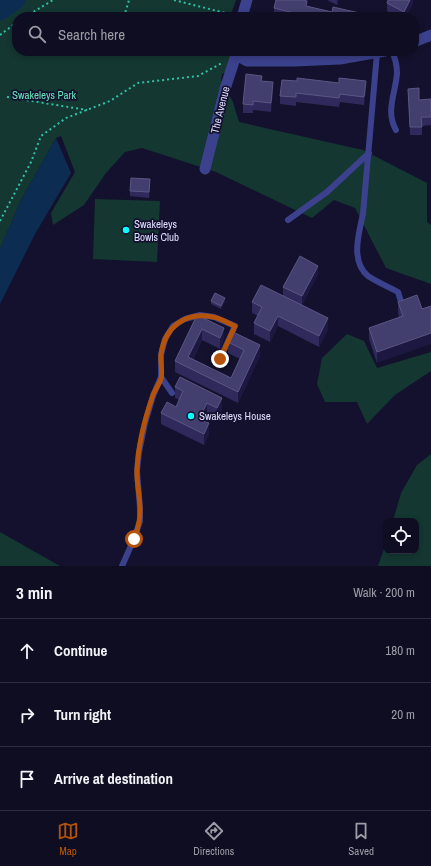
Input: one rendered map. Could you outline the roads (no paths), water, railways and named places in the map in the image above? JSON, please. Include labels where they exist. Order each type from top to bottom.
[{"type":"street","points":[[243,12],[247,0]]},
{"type":"street","points":[[419,40],[431,35]]},
{"type":"street","name":"The Avenue","points":[[205,169],[225,89],[235,56]]},
{"type":"street","points":[[240,56],[247,61],[294,61],[340,59],[358,56]]},
{"type":"lane","points":[[381,56],[363,214],[357,244],[358,259],[361,269],[369,276],[398,292],[402,305]]},
{"type":"lane","points":[[393,56],[396,75],[391,119],[396,130]]},
{"type":"lane","points":[[288,220],[327,192],[369,153]]},
{"type":"lane","points":[[122,566],[140,521],[137,471],[139,452],[145,423],[153,396],[161,377],[161,355],[165,338],[173,326],[185,319],[200,315],[214,317],[235,326],[220,359]]},
{"type":"lane","points":[[161,377],[172,393]]},
{"type":"water","points":[[56,138],[71,173],[35,234],[0,304],[0,249],[21,200]]},
{"type":"waterway","points":[[0,11],[16,0]]},
{"type":"place","name":"Swakeleys Bowls Club","points":[[126,230]]},
{"type":"place","name":"Swakeleys House","points":[[191,416]]},
{"type":"park label","name":"Swakeleys Park","points":[[44,95]]}]
